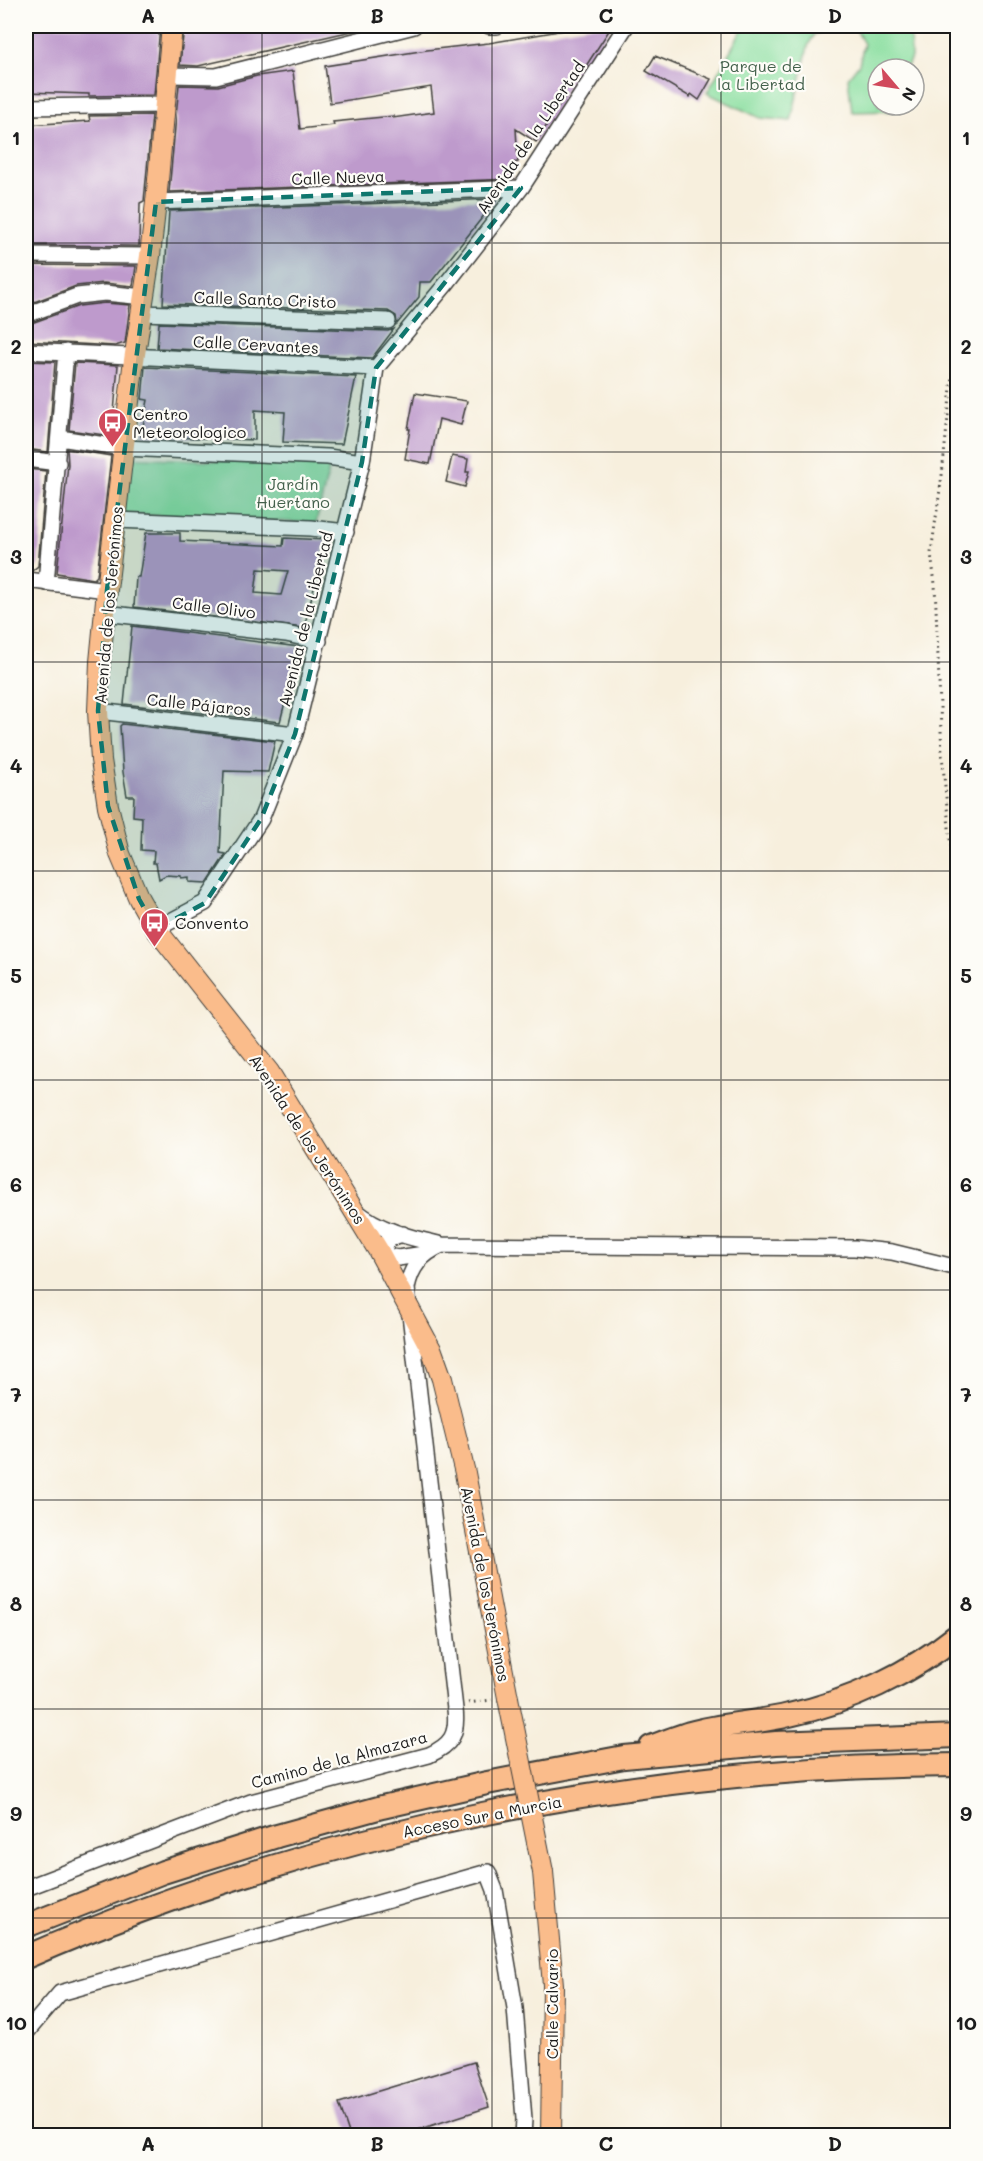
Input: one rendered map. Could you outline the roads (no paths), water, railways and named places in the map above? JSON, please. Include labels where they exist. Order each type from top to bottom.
[{"type":"highway","points":[[624,1756],[691,1733],[790,1715],[837,1703],[902,1673],[957,1635]]},
{"type":"highway","name":"Acceso Sur a Murcia","points":[[26,1926],[163,1872],[277,1836],[466,1788],[624,1756],[787,1743],[957,1736]]},
{"type":"highway","name":"Acceso Sur a Murcia","points":[[26,1957],[156,1906],[250,1874],[386,1836],[492,1812],[679,1782],[766,1773],[957,1765]]},
{"type":"main road","name":"Avenida de los Jerónimos","points":[[172,26],[150,256],[135,356],[106,590],[98,711],[106,794],[120,854],[139,899],[156,929],[269,1072],[381,1254],[432,1350],[452,1418],[543,1872]]},
{"type":"main road","name":"Calle Calvario","points":[[543,1872],[554,1985],[551,2136]]},
{"type":"street","points":[[169,75],[216,76],[414,26]]},
{"type":"street","points":[[489,26],[497,26]]},
{"type":"street","name":"Avenida de la Libertad","points":[[156,929],[206,903],[261,819],[295,734],[362,462],[376,368],[447,284],[521,188],[626,26]]},
{"type":"street","points":[[26,107],[164,105]]},
{"type":"street","name":"Calle Nueva","points":[[156,202],[521,188]]},
{"type":"street","points":[[26,255],[150,256]]},
{"type":"street","name":"Calle Santo Cristo","points":[[26,315],[77,296],[105,293],[143,305],[388,321]]},
{"type":"street","name":"Calle Cervantes","points":[[26,351],[376,368]]},
{"type":"street","points":[[46,583],[66,352]]},
{"type":"street","points":[[60,438],[124,448],[328,457],[362,462]]},
{"type":"street","points":[[26,459],[58,463]]},
{"type":"street","points":[[116,520],[311,528],[346,532]]},
{"type":"street","points":[[26,580],[106,590]]},
{"type":"street","name":"Calle Olivo","points":[[105,613],[286,634],[319,641]]},
{"type":"street","name":"Calle Pájaros","points":[[98,711],[295,734]]},
{"type":"street","points":[[352,1208],[373,1222],[403,1234],[442,1245],[855,1248],[892,1252],[957,1268]]},
{"type":"street","points":[[403,1234],[389,1238],[381,1254],[398,1258],[424,1254],[442,1245]]},
{"type":"street","name":"Camino de la Almazara","points":[[26,1888],[251,1802],[429,1755],[442,1749],[450,1741],[455,1730],[455,1705],[408,1304],[409,1280],[417,1262],[424,1254]]},
{"type":"street","points":[[26,2033],[60,1993],[488,1872],[495,1890],[514,2008],[524,2119],[523,2136]]},
{"type":"tram line","points":[[958,527],[956,551],[958,695]]},
{"type":"place","name":"Centro Meteorologico","points":[[112,448]]},
{"type":"place","name":"Convento","points":[[154,948]]},
{"type":"park label","name":"Parque de la Libertad","points":[[761,74]]},
{"type":"park label","name":"Jardín Huertano","points":[[293,492]]}]
